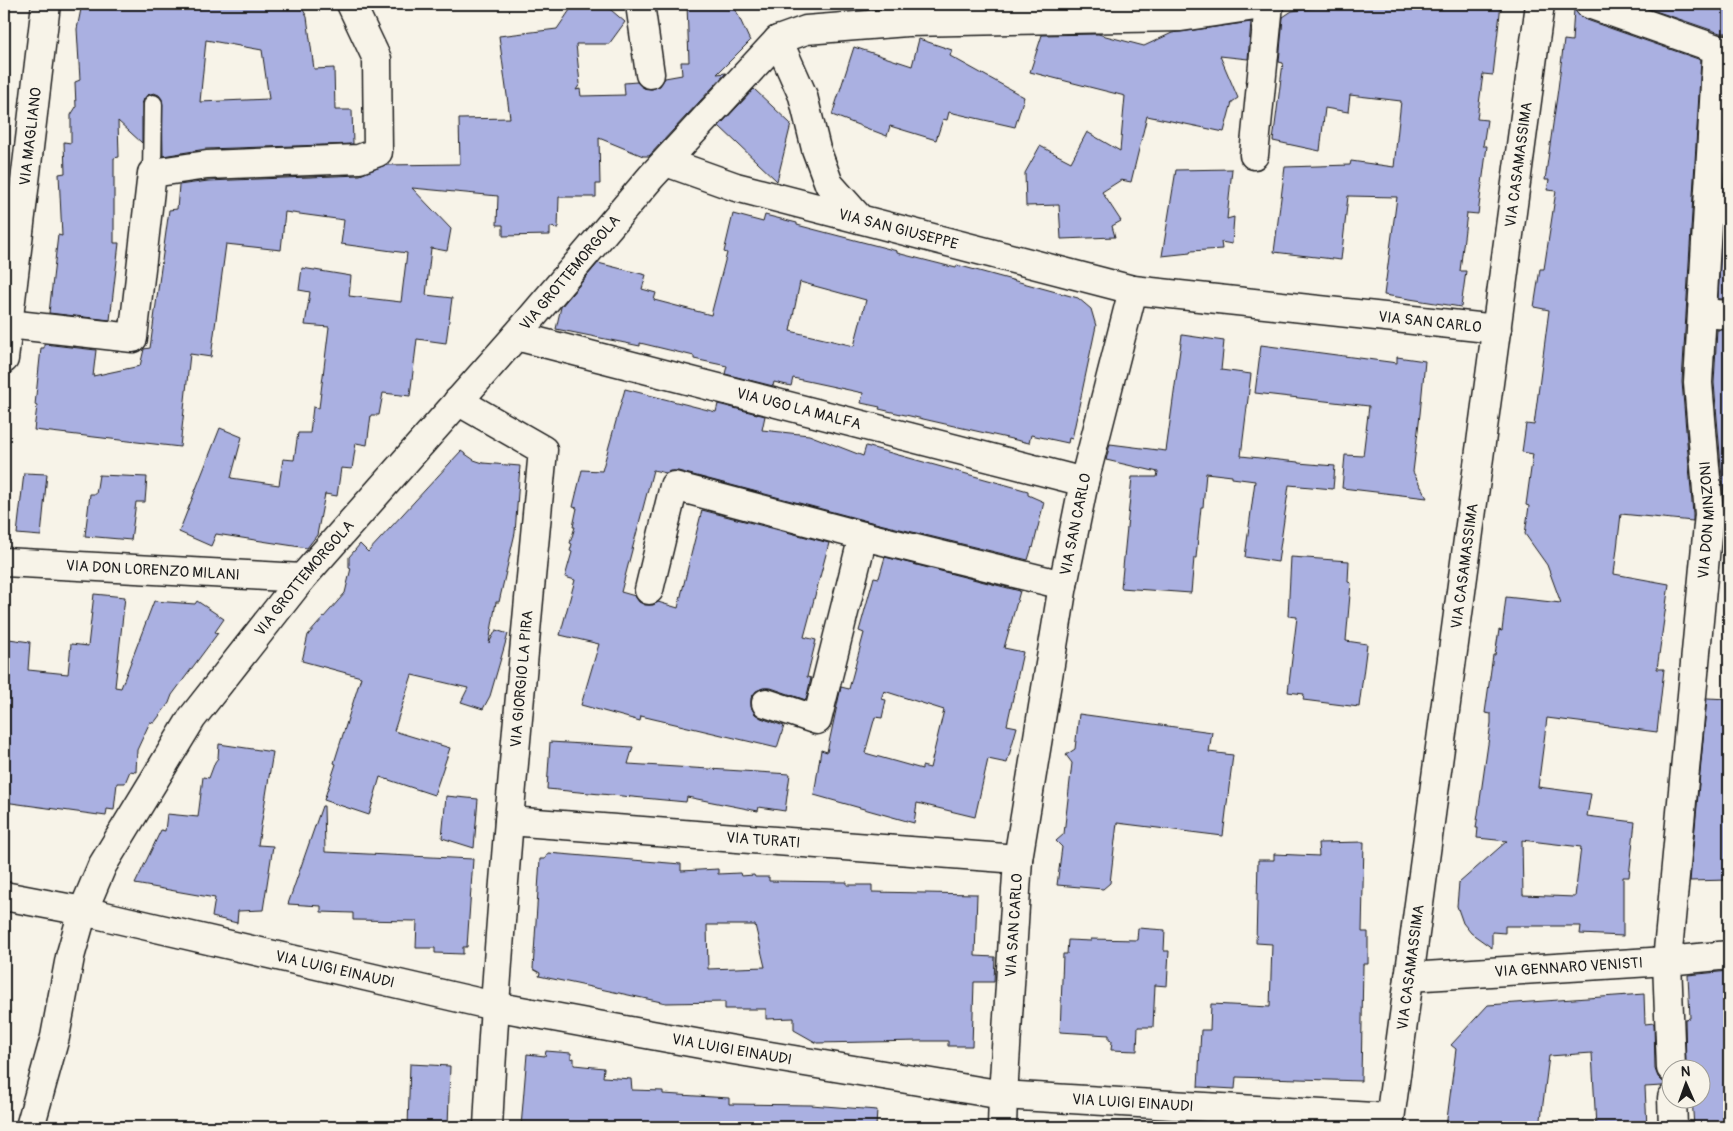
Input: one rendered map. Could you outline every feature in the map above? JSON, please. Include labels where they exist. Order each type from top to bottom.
[{"type":"street","name":"VIA MAGLIANO","points":[[4,359],[46,4]]},
{"type":"street","points":[[8,324],[133,338],[152,173],[206,164],[359,159],[378,152],[377,59],[351,4]]},
{"type":"street","points":[[640,4],[650,74]]},
{"type":"street","points":[[1254,156],[1269,4]]},
{"type":"street","name":"VIA GROTTEMORGOLA","points":[[30,1127],[55,1038],[70,957],[83,911],[102,866],[192,718],[302,578],[516,336],[666,162],[778,40],[806,30],[889,24],[1181,17],[1269,4]]},
{"type":"street","name":"VIA CASAMASSIMA","points":[[1390,1123],[1540,4]]},
{"type":"street","points":[[1589,4],[1723,49]]},
{"type":"street","points":[[778,40],[803,96],[816,148],[829,184],[860,219]]},
{"type":"street","name":"VIA DON MINZONI","points":[[1671,1058],[1667,961],[1709,514],[1698,383],[1723,49]]},
{"type":"street","name":"VIA SAN GIUSEPPE","points":[[666,162],[736,187],[1133,290]]},
{"type":"street","name":"VIA SAN CARLO","points":[[1002,1127],[1018,859],[1063,585],[1084,482],[1133,290],[1497,330]]},
{"type":"street","points":[[1702,313],[1729,315]]},
{"type":"street","name":"VIA UGO LA MALFA","points":[[516,336],[1084,482]]},
{"type":"street","name":"VIA GIORGIO LA PIRA","points":[[458,401],[543,450],[509,821],[494,1006],[488,1127]]},
{"type":"street","points":[[649,590],[674,486],[863,536],[1063,585]]},
{"type":"street","points":[[766,703],[817,720],[863,536]]},
{"type":"street","name":"VIA DON LORENZO MILANI","points":[[4,562],[302,578]]},
{"type":"street","name":"VIA TURATI","points":[[509,821],[1018,859]]},
{"type":"street","name":"VIA LUIGI EINAUDI","points":[[4,896],[83,911],[494,1006],[728,1049],[1003,1095],[1390,1123]]},
{"type":"street","name":"VIA GENNARO VENISTI","points":[[1409,977],[1667,961],[1729,955]]},
{"type":"street","points":[[1672,1108],[1673,1127]]},
{"type":"lane","points":[[152,173],[153,104]]},
{"type":"building","points":[[82,4],[300,4],[307,17],[314,69],[334,68],[335,110],[352,110],[353,144],[206,149],[163,156],[162,99],[154,93],[147,95],[142,104],[142,143],[118,121],[119,157],[114,158],[114,243],[119,243],[110,320],[49,313],[58,235],[62,236],[59,174],[65,173],[64,142],[71,143],[71,115],[76,107],[75,82],[80,80],[77,29]],"holes":[[[206,40],[262,50],[269,99],[200,102]]]},
{"type":"building","points":[[574,4],[604,4],[625,22],[609,44],[576,44],[580,84],[576,90],[580,89],[581,96],[625,95],[624,83],[637,82],[644,88],[652,89],[660,86],[665,78],[682,75],[681,62],[689,62],[687,4],[733,4],[750,41],[717,74],[726,73],[649,156],[643,156],[599,138],[600,184],[596,184],[596,197],[559,197],[558,228],[550,227],[550,235],[503,236],[503,225],[497,225],[498,196],[412,188],[451,229],[447,251],[431,248],[426,295],[452,298],[446,343],[417,339],[410,396],[383,393],[379,415],[371,415],[367,445],[356,443],[352,469],[341,468],[337,496],[325,494],[317,535],[307,548],[216,534],[211,546],[179,532],[220,428],[242,437],[231,478],[279,485],[283,459],[294,460],[298,433],[310,433],[313,407],[319,408],[329,327],[305,325],[310,292],[299,290],[302,268],[351,276],[349,296],[401,302],[407,253],[341,244],[344,220],[285,212],[281,250],[226,244],[211,357],[190,354],[180,447],[34,430],[41,348],[44,348],[44,344],[96,350],[93,376],[140,366],[144,349],[150,348],[169,210],[177,209],[179,185],[208,181],[360,175],[385,165],[460,164],[459,119],[510,118],[499,36],[557,29]]},
{"type":"building","points":[[1339,4],[1501,4],[1493,75],[1483,74],[1477,119],[1487,120],[1483,146],[1487,146],[1478,214],[1467,213],[1460,271],[1466,271],[1461,307],[1384,295],[1397,197],[1348,196],[1341,260],[1274,252],[1285,167],[1350,165],[1351,161],[1394,167],[1401,101],[1350,95],[1348,112],[1325,108],[1320,151],[1273,141],[1283,63],[1279,62],[1283,17],[1292,11]]},
{"type":"building","points":[[1635,4],[1729,4],[1729,33],[1720,33]]},
{"type":"building","points":[[1574,9],[1584,19],[1701,60],[1682,382],[1693,521],[1621,514],[1614,574],[1669,584],[1657,669],[1664,669],[1657,732],[1547,718],[1538,787],[1591,794],[1587,816],[1635,822],[1629,877],[1623,877],[1623,936],[1580,934],[1581,926],[1505,926],[1505,933],[1492,932],[1492,948],[1471,933],[1463,923],[1457,906],[1459,883],[1507,841],[1477,838],[1478,828],[1476,828],[1491,723],[1491,714],[1485,713],[1493,655],[1495,655],[1499,630],[1502,631],[1506,597],[1561,603],[1547,565],[1525,534],[1529,506],[1526,505],[1533,454],[1522,452],[1526,424],[1534,425],[1549,310],[1534,307],[1540,269],[1544,269],[1556,191],[1547,190],[1549,180],[1545,180],[1564,40],[1572,41]],"holes":[[[1522,840],[1581,847],[1575,897],[1523,895]]]},
{"type":"building","points":[[1251,22],[1248,59],[1220,56],[1238,98],[1232,102],[1224,132],[1147,116],[1131,182],[1121,180],[1102,192],[1121,221],[1112,226],[1115,237],[1061,239],[1059,205],[1026,206],[1025,173],[1040,146],[1071,162],[1087,132],[1120,151],[1125,96],[1030,72],[1042,35],[1098,34],[1144,46],[1172,33]]},
{"type":"building","points":[[919,39],[952,50],[950,56],[1024,97],[1015,127],[949,112],[947,120],[943,119],[936,140],[890,126],[887,136],[832,115],[854,47],[912,66]]},
{"type":"building","points":[[754,89],[791,124],[777,181],[719,126]]},
{"type":"building","points":[[1729,109],[1729,299],[1718,299]]},
{"type":"building","points":[[1232,169],[1227,219],[1234,217],[1232,244],[1221,242],[1222,249],[1191,251],[1190,253],[1162,256],[1176,170]]},
{"type":"building","points":[[733,214],[763,222],[765,215],[897,251],[897,253],[956,268],[957,265],[1078,298],[1091,309],[1096,326],[1072,439],[1069,438],[1068,443],[1031,435],[1029,443],[879,409],[880,407],[861,403],[863,393],[793,378],[791,386],[774,382],[773,386],[725,374],[727,366],[694,359],[694,356],[640,343],[640,346],[556,329],[561,307],[598,263],[646,275],[642,289],[656,293],[654,300],[711,315],[727,253],[724,252]],"holes":[[[800,282],[866,300],[854,346],[790,331]]]},
{"type":"building","points":[[1717,330],[1729,330],[1729,524],[1724,524],[1725,513],[1714,383]]},
{"type":"building","points":[[1182,335],[1224,341],[1221,370],[1251,374],[1241,456],[1335,466],[1333,489],[1289,485],[1278,562],[1245,557],[1255,481],[1206,473],[1191,593],[1121,588],[1132,477],[1157,477],[1158,472],[1106,460],[1110,444],[1166,451]]},
{"type":"building","points":[[1261,345],[1397,363],[1397,357],[1425,361],[1413,472],[1427,498],[1342,488],[1345,455],[1363,456],[1369,406],[1255,393]]},
{"type":"building","points":[[625,389],[716,412],[718,404],[765,416],[762,430],[809,435],[863,456],[866,446],[1028,491],[1028,495],[1044,502],[1033,548],[1028,560],[867,521],[678,471],[666,473],[653,470],[621,592],[635,596],[639,602],[645,605],[653,605],[658,602],[678,608],[702,510],[829,543],[804,637],[816,640],[807,677],[811,678],[806,700],[771,688],[763,688],[756,691],[751,698],[751,707],[755,714],[784,726],[777,748],[641,716],[640,721],[581,705],[599,644],[560,635],[575,580],[565,577],[572,552],[570,551],[572,544],[570,543],[575,527],[573,527],[577,508],[573,507],[582,470],[602,471]]},
{"type":"building","points":[[461,451],[474,460],[483,463],[520,466],[515,533],[499,602],[496,602],[489,643],[496,630],[508,634],[490,696],[483,709],[461,702],[468,688],[412,675],[394,731],[450,748],[434,795],[380,777],[369,815],[324,800],[361,677],[302,661],[308,635],[345,593],[351,568],[349,567],[349,557],[360,544],[368,552]]},
{"type":"building","points":[[24,473],[47,474],[41,536],[17,534]]},
{"type":"building","points":[[99,475],[147,477],[145,502],[136,502],[131,540],[85,536],[90,494],[96,494]]},
{"type":"building","points":[[885,557],[1020,591],[1004,648],[1023,652],[1007,725],[1017,727],[1007,763],[988,759],[975,817],[917,803],[914,823],[814,795],[821,750],[827,752],[841,687],[849,689],[864,633],[859,631],[874,577],[879,578]],"holes":[[[884,691],[944,710],[930,768],[922,766],[922,769],[865,753],[875,717],[882,718],[886,700],[881,699]]]},
{"type":"building","points":[[1291,557],[1349,561],[1348,582],[1351,583],[1346,641],[1367,644],[1359,707],[1303,700],[1304,694],[1288,692],[1297,617],[1288,616]]},
{"type":"building","points":[[94,594],[125,597],[115,687],[121,688],[154,601],[195,604],[197,601],[224,619],[215,632],[218,633],[172,695],[169,703],[154,723],[150,722],[137,750],[136,772],[130,771],[125,783],[117,783],[114,810],[107,809],[106,816],[4,802],[4,677],[9,639],[30,642],[28,670],[68,674],[71,644],[88,646]]},
{"type":"building","points":[[1707,698],[1729,699],[1729,880],[1690,881]]},
{"type":"building","points":[[1079,714],[1212,732],[1209,752],[1233,755],[1223,836],[1117,823],[1110,883],[1103,889],[1057,885],[1062,847],[1056,841],[1064,834],[1072,763],[1066,755],[1075,749]]},
{"type":"building","points":[[550,742],[633,747],[628,764],[790,774],[785,811],[759,807],[758,811],[687,797],[686,802],[547,789]]},
{"type":"building","points":[[219,744],[273,752],[258,845],[273,846],[263,910],[238,911],[237,923],[212,917],[215,898],[135,884],[161,830],[165,831],[167,814],[198,817],[203,777],[209,778],[218,758]]},
{"type":"building","points":[[446,796],[478,799],[474,848],[442,838]]},
{"type":"building","points":[[322,806],[324,806],[325,852],[473,859],[467,947],[463,947],[463,954],[435,953],[435,948],[416,948],[417,921],[353,920],[353,913],[321,912],[321,906],[288,904]]},
{"type":"building","points":[[1364,842],[1362,932],[1368,932],[1368,964],[1363,964],[1361,1081],[1236,1077],[1235,1089],[1198,1087],[1201,1030],[1210,1030],[1211,1004],[1270,1007],[1272,944],[1256,943],[1258,860],[1274,860],[1274,854],[1319,856],[1318,843]]},
{"type":"building","points":[[548,853],[681,864],[681,871],[718,869],[718,874],[740,873],[741,876],[769,877],[769,881],[847,882],[847,885],[872,885],[872,892],[977,894],[975,956],[995,957],[994,982],[974,982],[972,1046],[948,1046],[948,1041],[817,1043],[794,1030],[794,1018],[766,1019],[766,1009],[725,1009],[725,1002],[666,1003],[539,976],[540,973],[533,969],[540,859],[545,859]],"holes":[[[707,925],[755,925],[765,967],[708,969]]]},
{"type":"building","points":[[1138,928],[1165,930],[1164,951],[1169,951],[1167,986],[1155,985],[1153,1027],[1138,1027],[1137,1051],[1111,1050],[1112,1041],[1109,1040],[1109,1035],[1060,1032],[1063,954],[1067,954],[1068,940],[1137,940]]},
{"type":"building","points":[[1729,971],[1729,1127],[1694,1127],[1693,1108],[1710,1108],[1710,1058],[1686,1058],[1685,1019],[1690,1018],[1688,975]]},
{"type":"building","points":[[1644,994],[1645,1024],[1654,1023],[1655,1069],[1660,1079],[1660,1086],[1645,1087],[1647,1127],[1596,1127],[1592,1053],[1549,1056],[1540,1127],[1446,1127],[1456,1049],[1451,1045],[1488,1005]]},
{"type":"building","points":[[546,1051],[571,1053],[571,1059],[574,1058],[574,1065],[604,1068],[603,1077],[631,1079],[632,1090],[663,1091],[663,1094],[729,1098],[729,1104],[811,1105],[877,1110],[876,1127],[521,1127],[527,1054],[545,1056]]},
{"type":"building","points":[[410,1064],[450,1066],[448,1127],[408,1127]]}]
